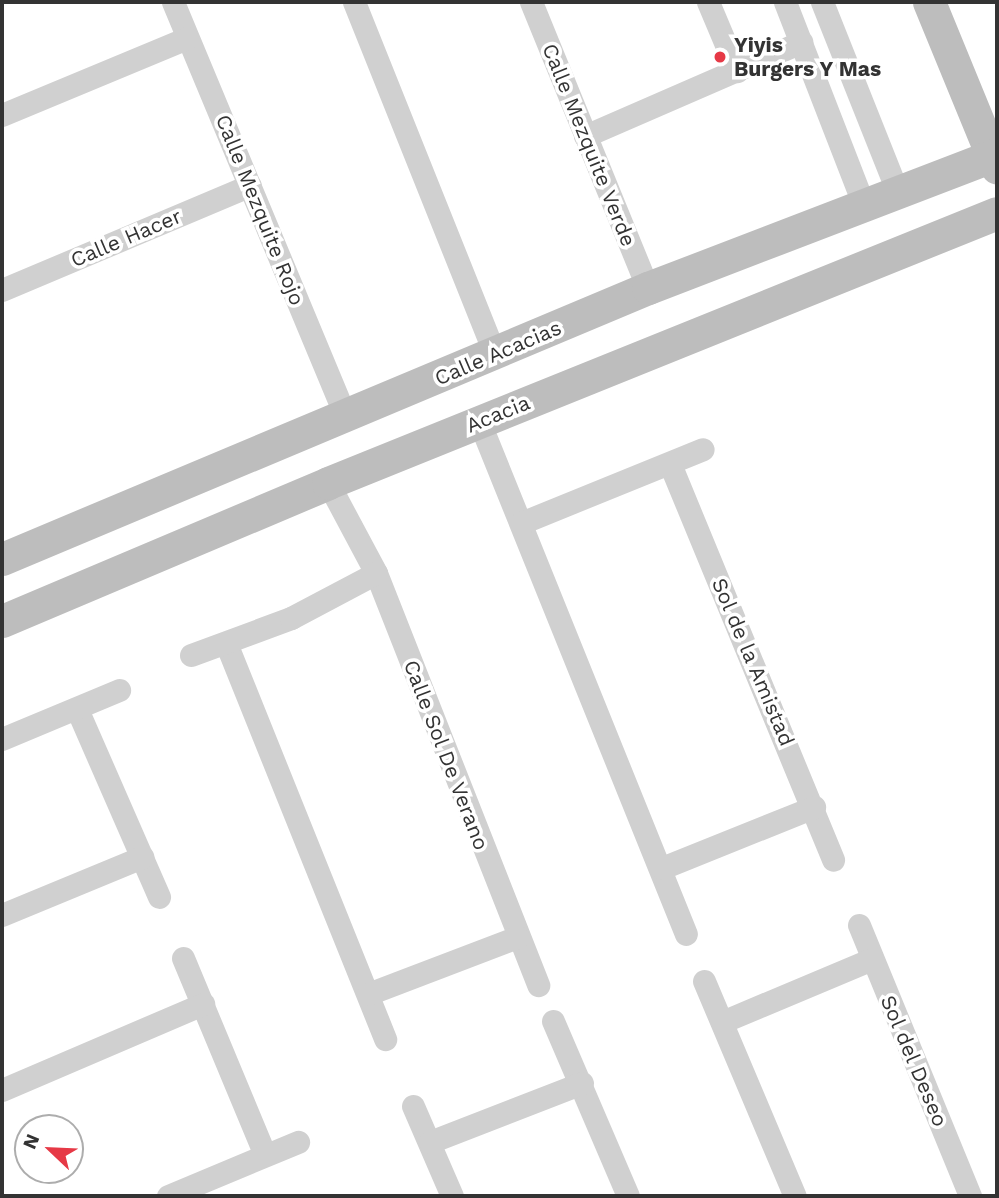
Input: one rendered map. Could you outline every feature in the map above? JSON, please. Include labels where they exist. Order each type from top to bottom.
[{"type":"main road","points":[[929,2],[996,159]]},
{"type":"main road","name":"Calle Acacias","points":[[2,559],[346,418],[648,288],[897,190],[996,159]]},
{"type":"main road","name":"Acacia","points":[[2,621],[327,483],[997,213]]},
{"type":"street","name":"Calle Mezquite Rojo","points":[[173,2],[346,418]]},
{"type":"street","points":[[354,2],[495,354]]},
{"type":"street","name":"Calle Mezquite Verde","points":[[531,2],[648,288]]},
{"type":"street","points":[[709,2],[737,71]]},
{"type":"street","points":[[785,2],[863,203]]},
{"type":"street","points":[[822,2],[897,190]]},
{"type":"street","points":[[2,115],[187,38]]},
{"type":"street","points":[[584,136],[801,42]]},
{"type":"street","name":"Calle Hacer","points":[[2,290],[250,186]]},
{"type":"street","points":[[479,421],[662,868],[686,934]]},
{"type":"street","points":[[521,523],[703,449]]},
{"type":"street","name":"Sol de la Amistad","points":[[670,464],[814,807],[833,860]]},
{"type":"street","name":"Calle Sol De Verano","points":[[327,483],[376,573],[538,985]]},
{"type":"street","points":[[191,655],[291,618],[376,573]]},
{"type":"street","points":[[226,643],[385,1039]]},
{"type":"street","points":[[2,739],[120,691]]},
{"type":"street","points":[[77,709],[159,897]]},
{"type":"street","points":[[662,868],[814,807]]},
{"type":"street","points":[[2,915],[142,857]]},
{"type":"street","name":"Sol del Deseo","points":[[859,925],[970,1196]]},
{"type":"street","points":[[368,994],[517,937]]},
{"type":"street","points":[[183,958],[265,1155]]},
{"type":"street","points":[[722,1022],[872,959]]},
{"type":"street","points":[[704,981],[795,1196]]},
{"type":"street","points":[[2,1090],[203,1004]]},
{"type":"street","points":[[554,1021],[628,1196]]},
{"type":"street","points":[[430,1142],[582,1083]]},
{"type":"street","points":[[413,1106],[453,1196]]},
{"type":"street","points":[[168,1196],[298,1142]]},
{"type":"place","name":"Yiyis Burgers Y Mas","points":[[720,57]]}]
